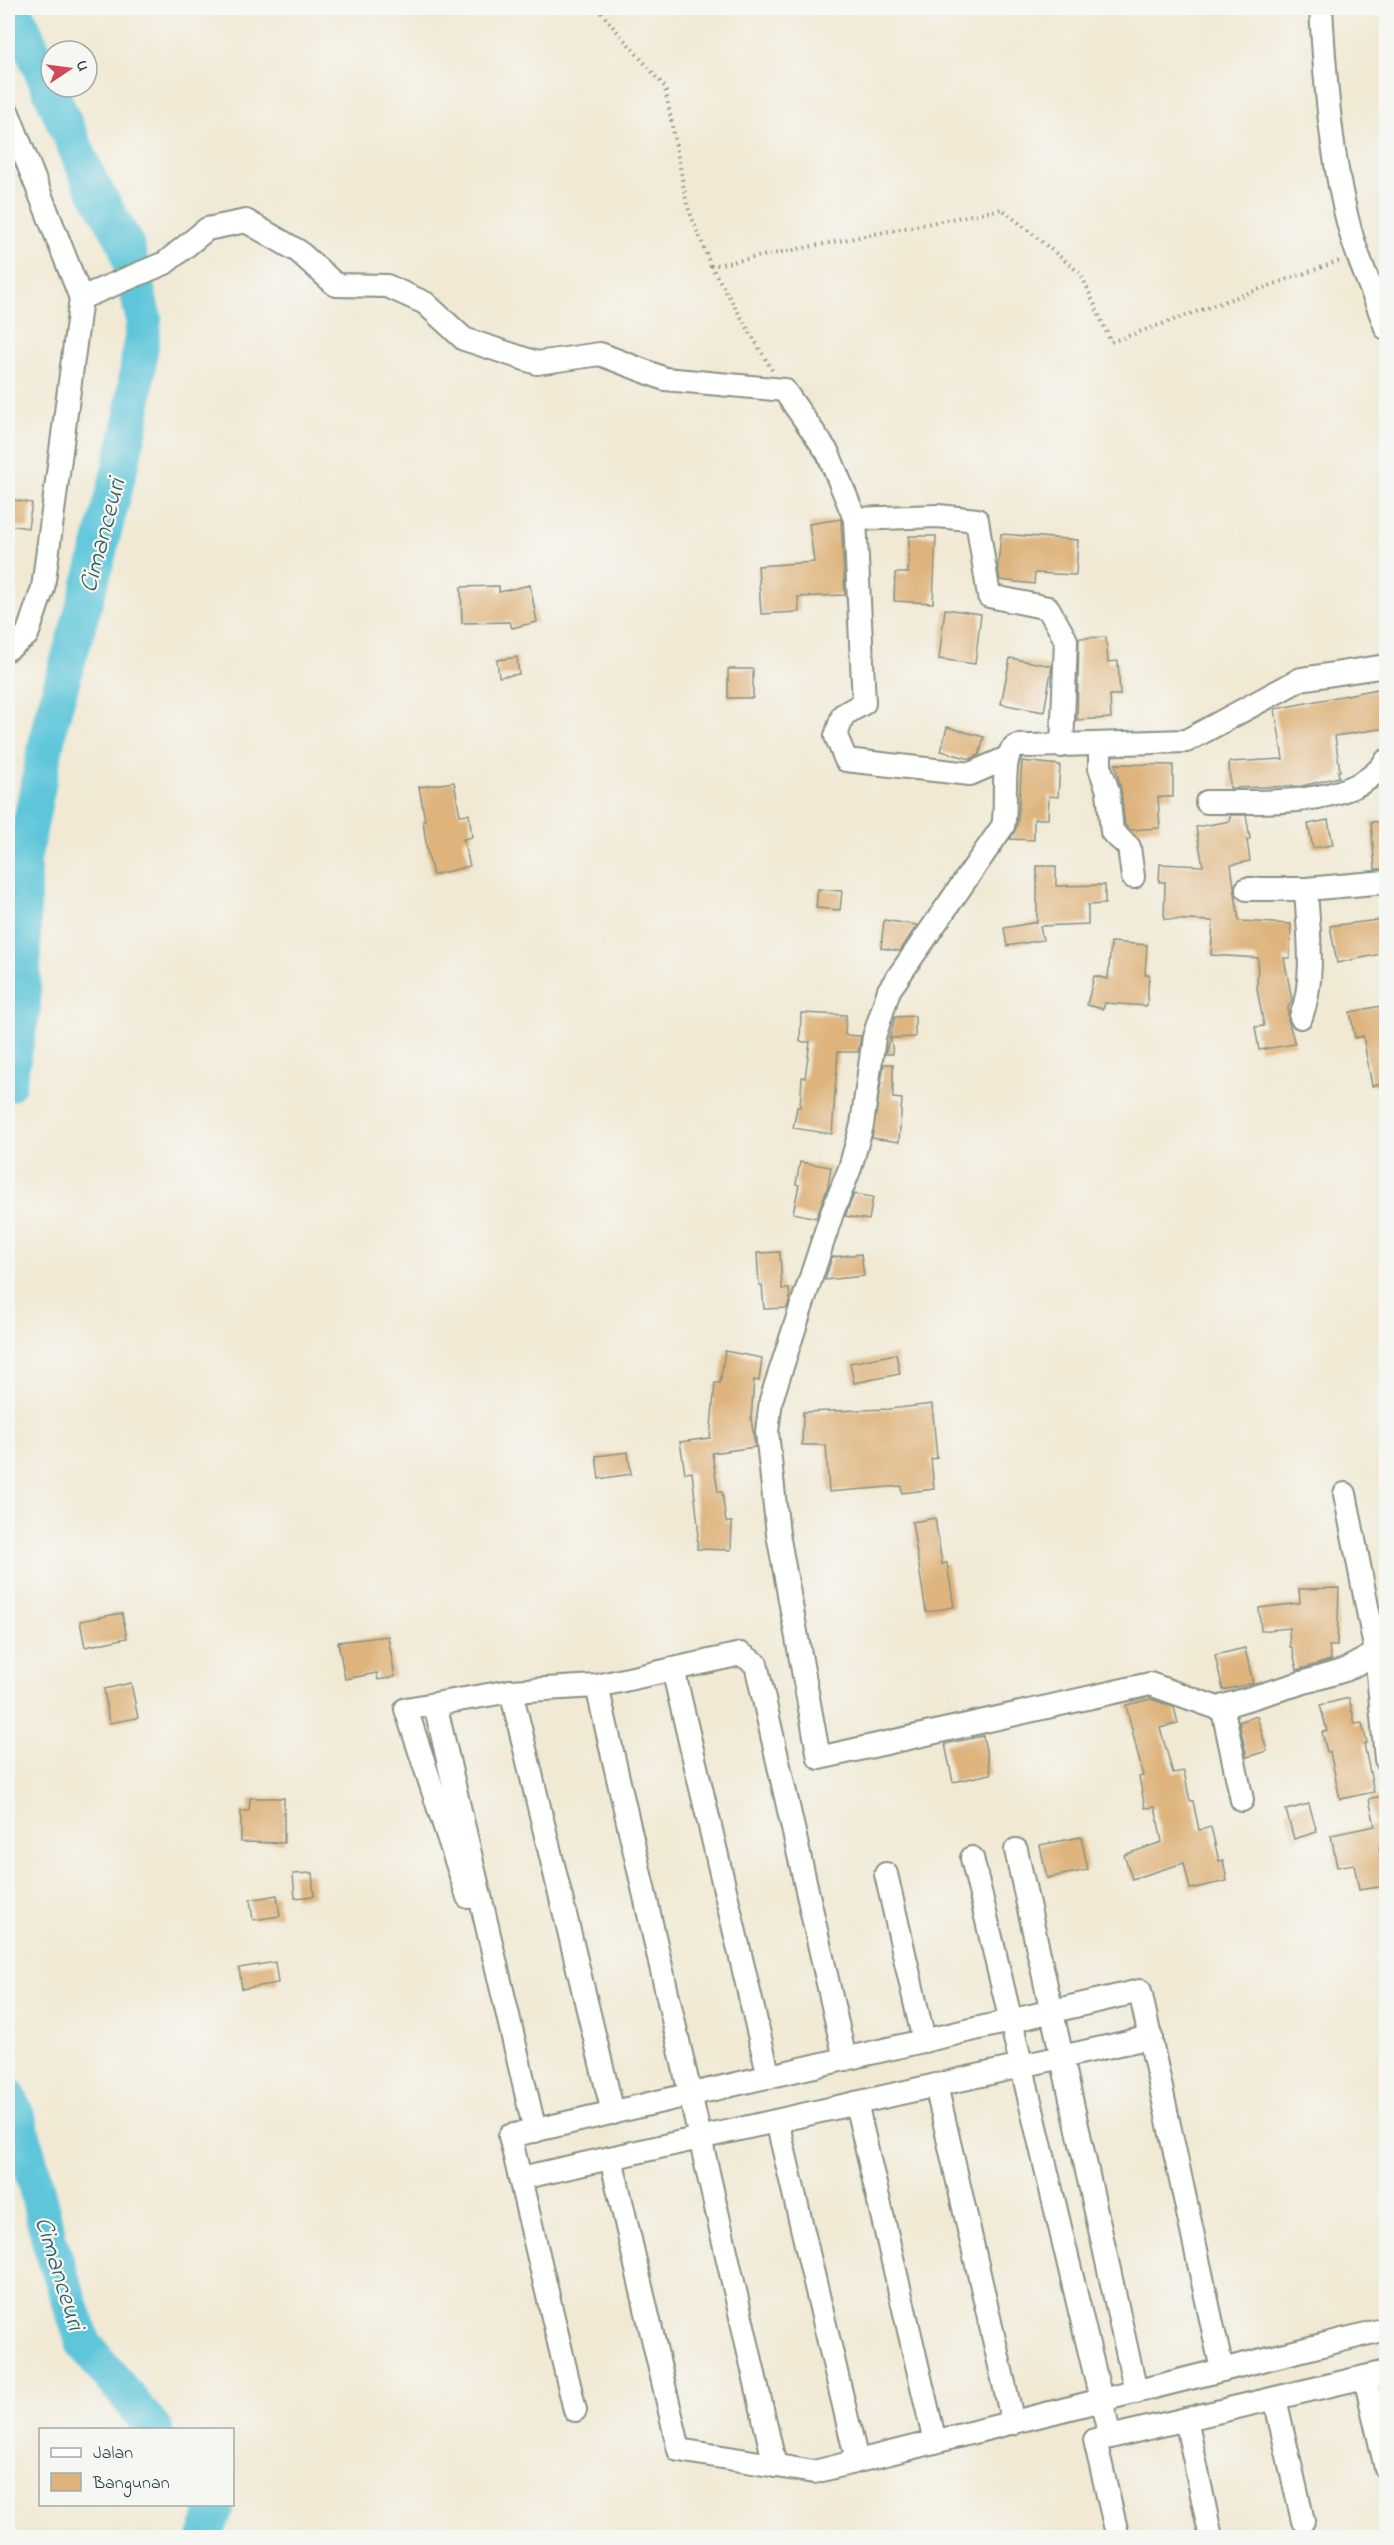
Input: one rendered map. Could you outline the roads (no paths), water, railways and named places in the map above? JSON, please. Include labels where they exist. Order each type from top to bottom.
[{"type":"street","points":[[1320,8],[1343,201],[1357,255],[1386,328]]},
{"type":"street","points":[[8,113],[81,298],[43,588],[27,635],[8,649]]},
{"type":"street","points":[[81,298],[165,263],[207,229],[246,221],[298,251],[336,285],[387,286],[425,303],[464,339],[537,363],[600,354],[664,379],[784,390],[828,453],[855,519],[864,703],[843,715],[836,736],[846,760],[970,774],[1007,758],[1017,746],[1186,741],[1301,679],[1386,666]]},
{"type":"street","points":[[855,519],[938,516],[977,520],[989,596],[1048,608],[1066,640],[1062,746]]},
{"type":"street","points":[[1100,744],[1100,768],[1109,798],[1112,832],[1129,847],[1133,877]]},
{"type":"street","points":[[1007,758],[1006,816],[1003,826],[889,990],[874,1036],[862,1125],[850,1168],[832,1213],[771,1400],[767,1432],[778,1534],[819,1758],[1150,1684],[1223,1710]]},
{"type":"street","points":[[1207,802],[1315,799],[1333,794],[1366,779],[1386,761]]},
{"type":"street","points":[[1247,889],[1306,889],[1386,882]]},
{"type":"street","points":[[1301,1017],[1309,988],[1310,950],[1306,889]]},
{"type":"street","points":[[1346,1494],[1381,1650],[1386,1759]]},
{"type":"street","points":[[1223,1710],[1229,1703],[1345,1670],[1381,1650]]},
{"type":"street","points":[[535,2131],[435,1704],[511,1690],[597,1686],[741,1654],[756,1664],[845,2059]]},
{"type":"street","points":[[673,1669],[769,2076]]},
{"type":"street","points":[[597,1686],[775,2466]]},
{"type":"street","points":[[511,1690],[613,2113]]},
{"type":"street","points":[[1223,1710],[1242,1800]]},
{"type":"street","points":[[1016,1850],[1136,2392]]},
{"type":"street","points":[[972,1858],[1110,2437]]},
{"type":"street","points":[[886,1874],[924,2041]]},
{"type":"street","points":[[575,2410],[510,2136],[1140,1991],[1222,2370]]},
{"type":"street","points":[[521,2178],[1151,2037]]},
{"type":"street","points":[[936,2085],[1013,2423]]},
{"type":"street","points":[[856,2103],[935,2442]]},
{"type":"street","points":[[777,2121],[857,2461]]},
{"type":"street","points":[[611,2158],[679,2450],[814,2472],[1386,2329]]},
{"type":"street","points":[[1118,2538],[1095,2440],[1376,2375],[1386,2468]]},
{"type":"street","points":[[1275,2399],[1303,2521]]},
{"type":"street","points":[[1186,2419],[1211,2538]]},
{"type":"waterway","name":"Cimanceuri","points":[[8,1084],[23,1007],[23,861],[51,720],[95,567],[130,428],[144,320],[126,244],[90,181],[14,8]]},
{"type":"waterway","name":"Cimanceuri","points":[[8,2095],[20,2124],[50,2243],[84,2344],[153,2428]]},
{"type":"waterway","name":"Cimanceuri","points":[[205,2538],[215,2509],[213,2506]]}]
